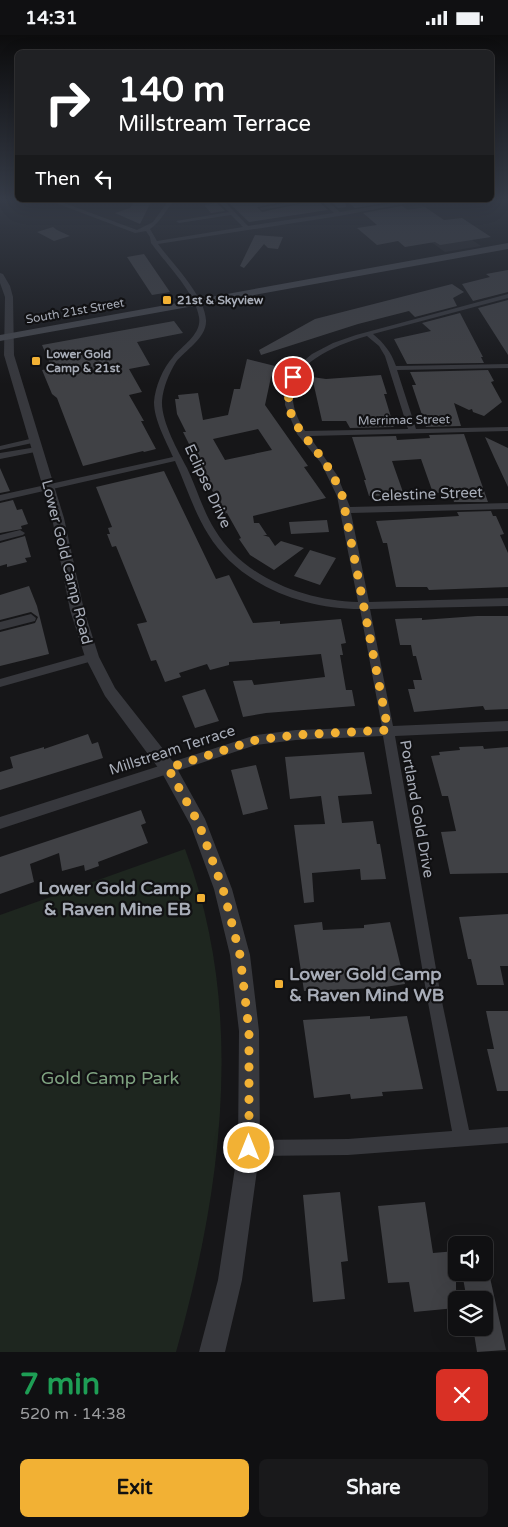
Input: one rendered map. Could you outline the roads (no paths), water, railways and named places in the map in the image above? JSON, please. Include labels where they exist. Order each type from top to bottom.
[{"type":"main road","name":"South 21st Street","points":[[4,337],[422,261]]},
{"type":"street","points":[[167,261],[197,302]]},
{"type":"street","name":"Lower Gold Camp Road","points":[[0,275],[9,297],[4,337],[58,518],[77,610],[92,657],[110,692],[168,768],[199,824],[223,889],[240,955],[249,1031],[249,1148],[230,1280],[212,1352]]},
{"type":"street","name":"Portland Gold Drive","points":[[462,1138],[434,997],[388,730],[346,510],[335,479],[319,455],[301,434],[295,424],[288,402],[290,386],[299,369],[325,349],[368,333],[508,296]]},
{"type":"street","name":"Eclipse Drive","points":[[197,302],[204,320],[203,326],[198,335],[173,362],[162,383],[158,405],[212,535],[237,563],[267,582],[292,593],[335,605],[508,602]]},
{"type":"street","points":[[368,333],[382,345],[394,368],[413,431]]},
{"type":"street","points":[[394,368],[508,366]]},
{"type":"street","name":"Merrimac Street","points":[[301,434],[508,429]]},
{"type":"street","points":[[0,448],[35,445]]},
{"type":"street","points":[[0,457],[35,445]]},
{"type":"street","points":[[0,498],[178,457]]},
{"type":"street","name":"Celestine Street","points":[[346,510],[508,506]]},
{"type":"street","points":[[0,538],[20,533]]},
{"type":"street","points":[[0,626],[31,617]]},
{"type":"street","points":[[0,683],[92,657]]},
{"type":"street","name":"Millstream Terrace","points":[[0,823],[256,740],[296,735],[508,726]]},
{"type":"street","points":[[249,1148],[348,1147],[508,1135]]},
{"type":"place","name":"21st & Skyview","points":[[167,300]]},
{"type":"place","name":"Lower Gold Camp & 21st","points":[[36,361]]},
{"type":"place","name":"Lower Gold Camp & Raven Mine EB","points":[[201,898]]},
{"type":"place","name":"Lower Gold Camp & Raven Mind WB","points":[[279,984]]},
{"type":"park label","name":"Gold Camp Park","points":[[110,1078]]}]
